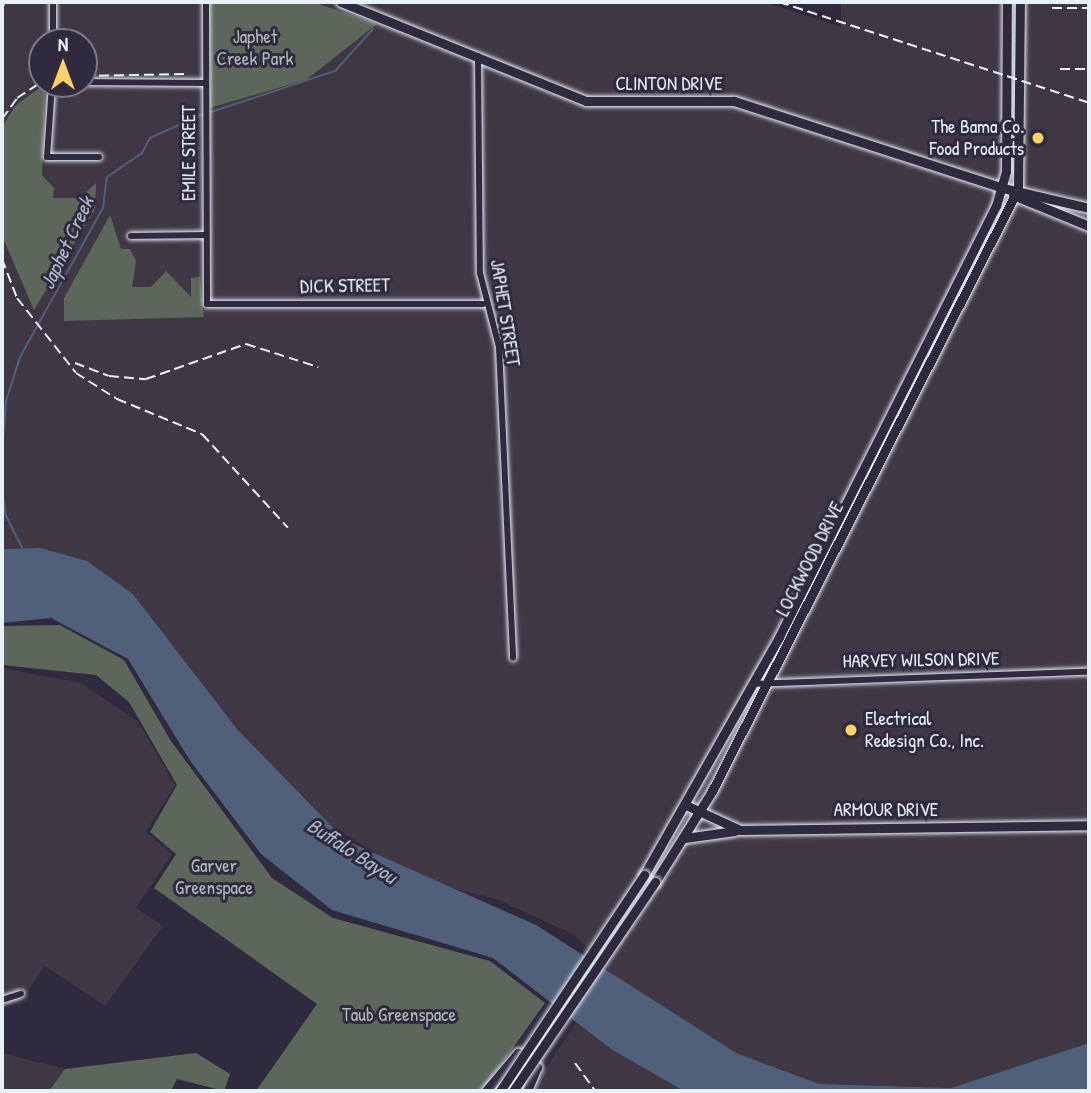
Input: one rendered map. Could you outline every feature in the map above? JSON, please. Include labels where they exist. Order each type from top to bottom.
[{"type":"main road","name":"CLINTON DRIVE","points":[[341,2],[586,101],[734,101],[1003,188],[1089,226]]},
{"type":"main road","name":"LOCKWOOD DRIVE","points":[[513,1091],[700,813],[805,598],[947,321],[963,275],[1003,188],[1007,2]]},
{"type":"main road","name":"LOCKWOOD DRIVE","points":[[947,321],[974,281],[1016,193],[1020,2]]},
{"type":"main road","name":"CLINTON DRIVE","points":[[1016,193],[1089,208]]},
{"type":"main road","points":[[963,275],[974,281]]},
{"type":"main road","name":"LOCKWOOD DRIVE","points":[[499,1091],[688,806],[754,684],[805,598]]},
{"type":"main road","name":"ARMOUR DRIVE","points":[[688,806],[740,830],[1089,825]]},
{"type":"main road","points":[[685,838],[740,830]]},
{"type":"main road","points":[[486,1091],[518,1053],[537,1067],[527,1091]]},
{"type":"street","points":[[53,2],[53,28]]},
{"type":"street","name":"EMILE STREET","points":[[206,2],[207,304]]},
{"type":"street","name":"JAPHET STREET","points":[[478,56],[483,304],[499,347],[513,658]]},
{"type":"street","points":[[98,82],[205,86]]},
{"type":"street","points":[[51,98],[47,157],[99,157]]},
{"type":"street","points":[[131,236],[205,235]]},
{"type":"street","name":"DICK STREET","points":[[207,304],[483,304]]},
{"type":"street","name":"HARVEY WILSON DRIVE","points":[[754,684],[767,678],[1089,672]]},
{"type":"street","points":[[2,1000],[21,994]]},
{"type":"shaded area","points":[[2,2],[764,2],[841,27],[841,2],[1089,2],[1089,1043],[951,1088],[819,1084],[711,1045],[619,980],[573,934],[496,899],[420,880],[332,827],[237,729],[133,594],[87,561],[41,548],[2,549]]},
{"type":"shaded area","points":[[2,668],[81,683],[138,722],[175,785],[146,832],[172,854],[136,908],[163,926],[105,1006],[45,966],[21,1001],[2,1007]]},
{"type":"shaded area","points":[[576,1022],[611,1049],[688,1091],[531,1091]]},
{"type":"shaded area","points":[[2,1053],[65,1069],[49,1091],[2,1091]]},
{"type":"green space","name":"Japhet Creek Park","points":[[209,2],[316,3],[377,24],[306,80],[209,108]]},
{"type":"green space","points":[[28,96],[45,98],[42,175],[54,188],[53,198],[80,198],[96,183],[95,209],[34,310],[3,238],[2,127],[16,105]]},
{"type":"green space","points":[[110,215],[121,249],[130,249],[136,261],[132,287],[151,287],[166,271],[191,297],[191,278],[200,277],[204,317],[64,321],[64,298]]},
{"type":"green space","points":[[60,625],[124,660],[171,741],[272,878],[333,918],[490,961],[545,1003],[482,1091],[256,1091],[317,1004],[154,888],[176,854],[150,832],[177,785],[129,702],[96,675],[2,665],[2,626]]},
{"type":"green space","points":[[196,1053],[230,1074],[224,1091],[177,1079],[171,1091],[49,1091],[65,1069]]},
{"type":"water","name":"Buffalo Bayou","points":[[41,548],[87,561],[133,594],[237,729],[345,840],[536,925],[736,1053],[819,1084],[951,1088],[1089,1043],[1089,1091],[684,1091],[611,1049],[493,958],[332,910],[261,854],[191,762],[128,659],[51,618],[2,623],[2,549]]},
{"type":"waterway","name":"Japhet Creek","points":[[208,113],[335,71],[373,29]]},
{"type":"waterway","name":"Japhet Creek","points":[[2,454],[6,401],[20,357],[103,208],[107,177],[142,153],[150,138],[203,114]]},
{"type":"waterway","name":"Japhet Creek","points":[[2,489],[6,516],[22,547]]},
{"type":"railway","points":[[2,8],[5,2]]},
{"type":"railway","points":[[779,2],[1089,103]]},
{"type":"railway","points":[[1052,8],[1089,8]]},
{"type":"railway","points":[[1060,69],[1089,69]]},
{"type":"railway","points":[[98,76],[186,74]]},
{"type":"railway","points":[[2,119],[17,98],[28,91]]},
{"type":"railway","points":[[2,259],[17,298],[76,373],[117,399],[202,434],[288,528]]},
{"type":"railway","points":[[75,363],[109,376],[146,379],[246,344],[318,367]]},
{"type":"railway","points":[[575,1063],[595,1091]]},
{"type":"place","name":"The Bama Co. Food Products","points":[[1038,138]]},
{"type":"place","name":"Electrical Redesign Co., Inc.","points":[[851,730]]},
{"type":"park label","name":"Garver Greenspace","points":[[214,877]]},
{"type":"park label","name":"Taub Greenspace","points":[[399,1015]]}]
